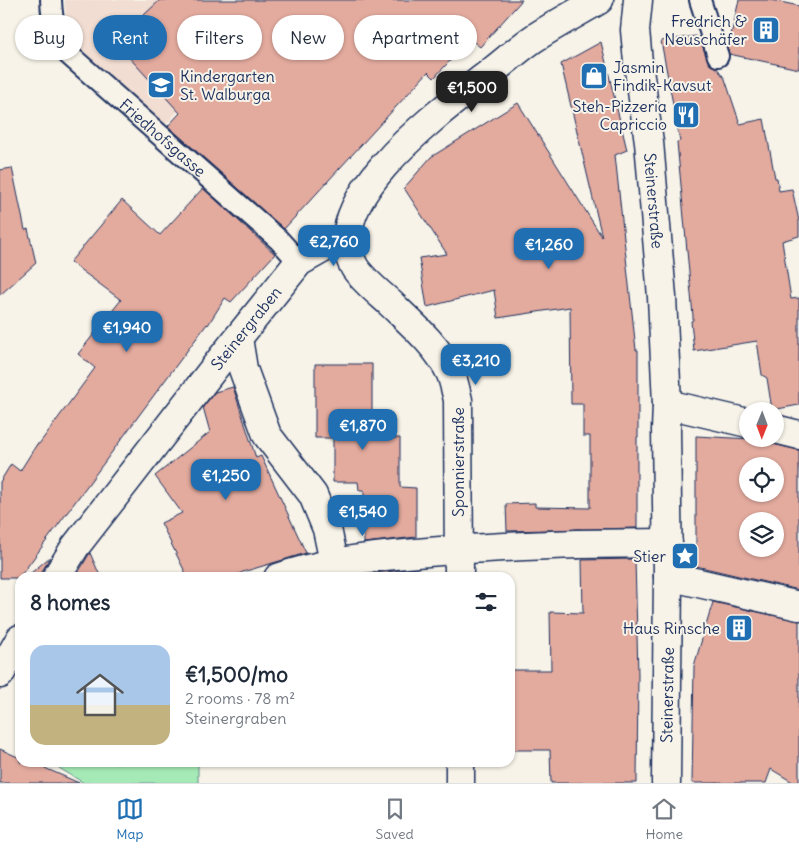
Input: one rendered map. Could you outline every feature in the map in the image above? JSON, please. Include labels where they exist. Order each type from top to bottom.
[{"type":"street","points":[[347,236],[350,219],[365,190],[379,170],[418,131],[446,106],[533,39],[599,0]]},
{"type":"street","name":"Steinerstraße","points":[[638,0],[635,30],[650,152],[662,297],[667,404],[666,783]]},
{"type":"street","name":"Steinergraben","points":[[60,572],[75,547],[299,262],[347,236]]},
{"type":"street","name":"Sponnierstraße","points":[[347,236],[355,267],[369,284],[426,338],[439,354],[451,375],[458,400],[459,572]]},
{"type":"street","points":[[238,338],[244,369],[267,435],[313,495],[327,529],[334,562]]},
{"type":"street","points":[[667,404],[739,421]]},
{"type":"street","points":[[784,431],[799,435]]},
{"type":"street","points":[[299,572],[334,562],[459,548],[668,542]]},
{"type":"street","points":[[668,576],[799,606]]},
{"type":"street","points":[[0,674],[15,650]]},
{"type":"street","points":[[460,767],[460,783]]},
{"type":"lane","name":"Friedhofsgasse","points":[[51,0],[52,17],[58,41],[68,54],[279,240],[299,262]]},
{"type":"lane","points":[[700,0],[718,56]]},
{"type":"shaded area","points":[[65,0],[281,0],[262,20],[262,15],[177,15],[177,60],[225,60],[165,125],[83,51],[83,15],[66,15]]},
{"type":"green space","points":[[198,767],[198,783],[84,783],[59,768]]},
{"type":"building","points":[[160,0],[522,0],[480,47],[477,45],[477,15],[354,15],[354,60],[451,60],[434,78],[428,72],[284,229],[168,126],[180,113],[131,60],[167,60],[167,15],[144,15]]},
{"type":"building","name":"Fredrich & Neuschäfer","points":[[739,0],[771,0],[799,6],[799,69],[729,54],[728,48]]},
{"type":"building","points":[[696,36],[710,64],[717,68],[725,79],[740,124],[764,119],[779,191],[792,189],[799,221],[799,236],[782,241],[791,299],[799,298],[799,405],[784,408],[784,402],[771,402],[767,378],[762,375],[757,341],[694,351],[691,321],[693,316],[677,142],[680,141],[661,41]]},
{"type":"building","points":[[601,42],[627,150],[615,155],[636,350],[638,350],[637,528],[507,531],[506,504],[535,503],[535,507],[590,508],[590,436],[583,436],[583,404],[571,404],[570,307],[498,318],[494,290],[427,307],[419,258],[447,254],[404,188],[431,157],[518,103],[602,237],[561,64]]},
{"type":"building","points":[[12,168],[25,230],[28,229],[36,263],[0,295],[0,170]]},
{"type":"building","points":[[203,188],[275,254],[231,302],[225,298],[208,325],[23,572],[15,572],[15,578],[0,578],[0,482],[11,464],[20,471],[37,444],[39,444],[95,368],[78,354],[121,300],[70,262],[122,200],[160,235]]},
{"type":"building","points":[[315,364],[372,364],[372,438],[400,438],[400,487],[416,488],[416,537],[364,543],[364,490],[359,490],[358,482],[333,482],[333,438],[315,438]]},
{"type":"building","points":[[233,387],[256,458],[261,456],[306,553],[243,572],[185,572],[161,523],[182,513],[155,476],[210,432],[203,407],[215,392]]},
{"type":"building","points":[[696,436],[739,438],[739,448],[784,447],[799,450],[799,590],[696,566]]},
{"type":"building","points":[[90,553],[98,572],[79,572]]},
{"type":"building","points":[[50,557],[42,572],[32,572]]},
{"type":"building","points":[[635,559],[638,674],[637,783],[551,783],[550,750],[515,750],[515,670],[551,670],[550,612],[583,613],[582,560]]},
{"type":"building","points":[[417,569],[417,572],[385,572]]},
{"type":"building","points":[[713,602],[799,621],[799,783],[794,783],[771,769],[766,783],[692,783],[694,666]]},
{"type":"building","points":[[0,749],[15,756],[15,767],[42,767],[79,783],[0,783]]},
{"type":"place","name":"Fredrich & Neuschäfer","points":[[766,30]]},
{"type":"place","name":"Jasmin Findik-Kavsut","points":[[594,76]]},
{"type":"place","name":"Kindergarten St. Walburga","points":[[161,85]]},
{"type":"place","name":"Steh-Pizzeria Capriccio","points":[[686,115]]},
{"type":"place","name":"Stier","points":[[685,556]]},
{"type":"place","name":"Haus Rinsche","points":[[739,628]]}]
